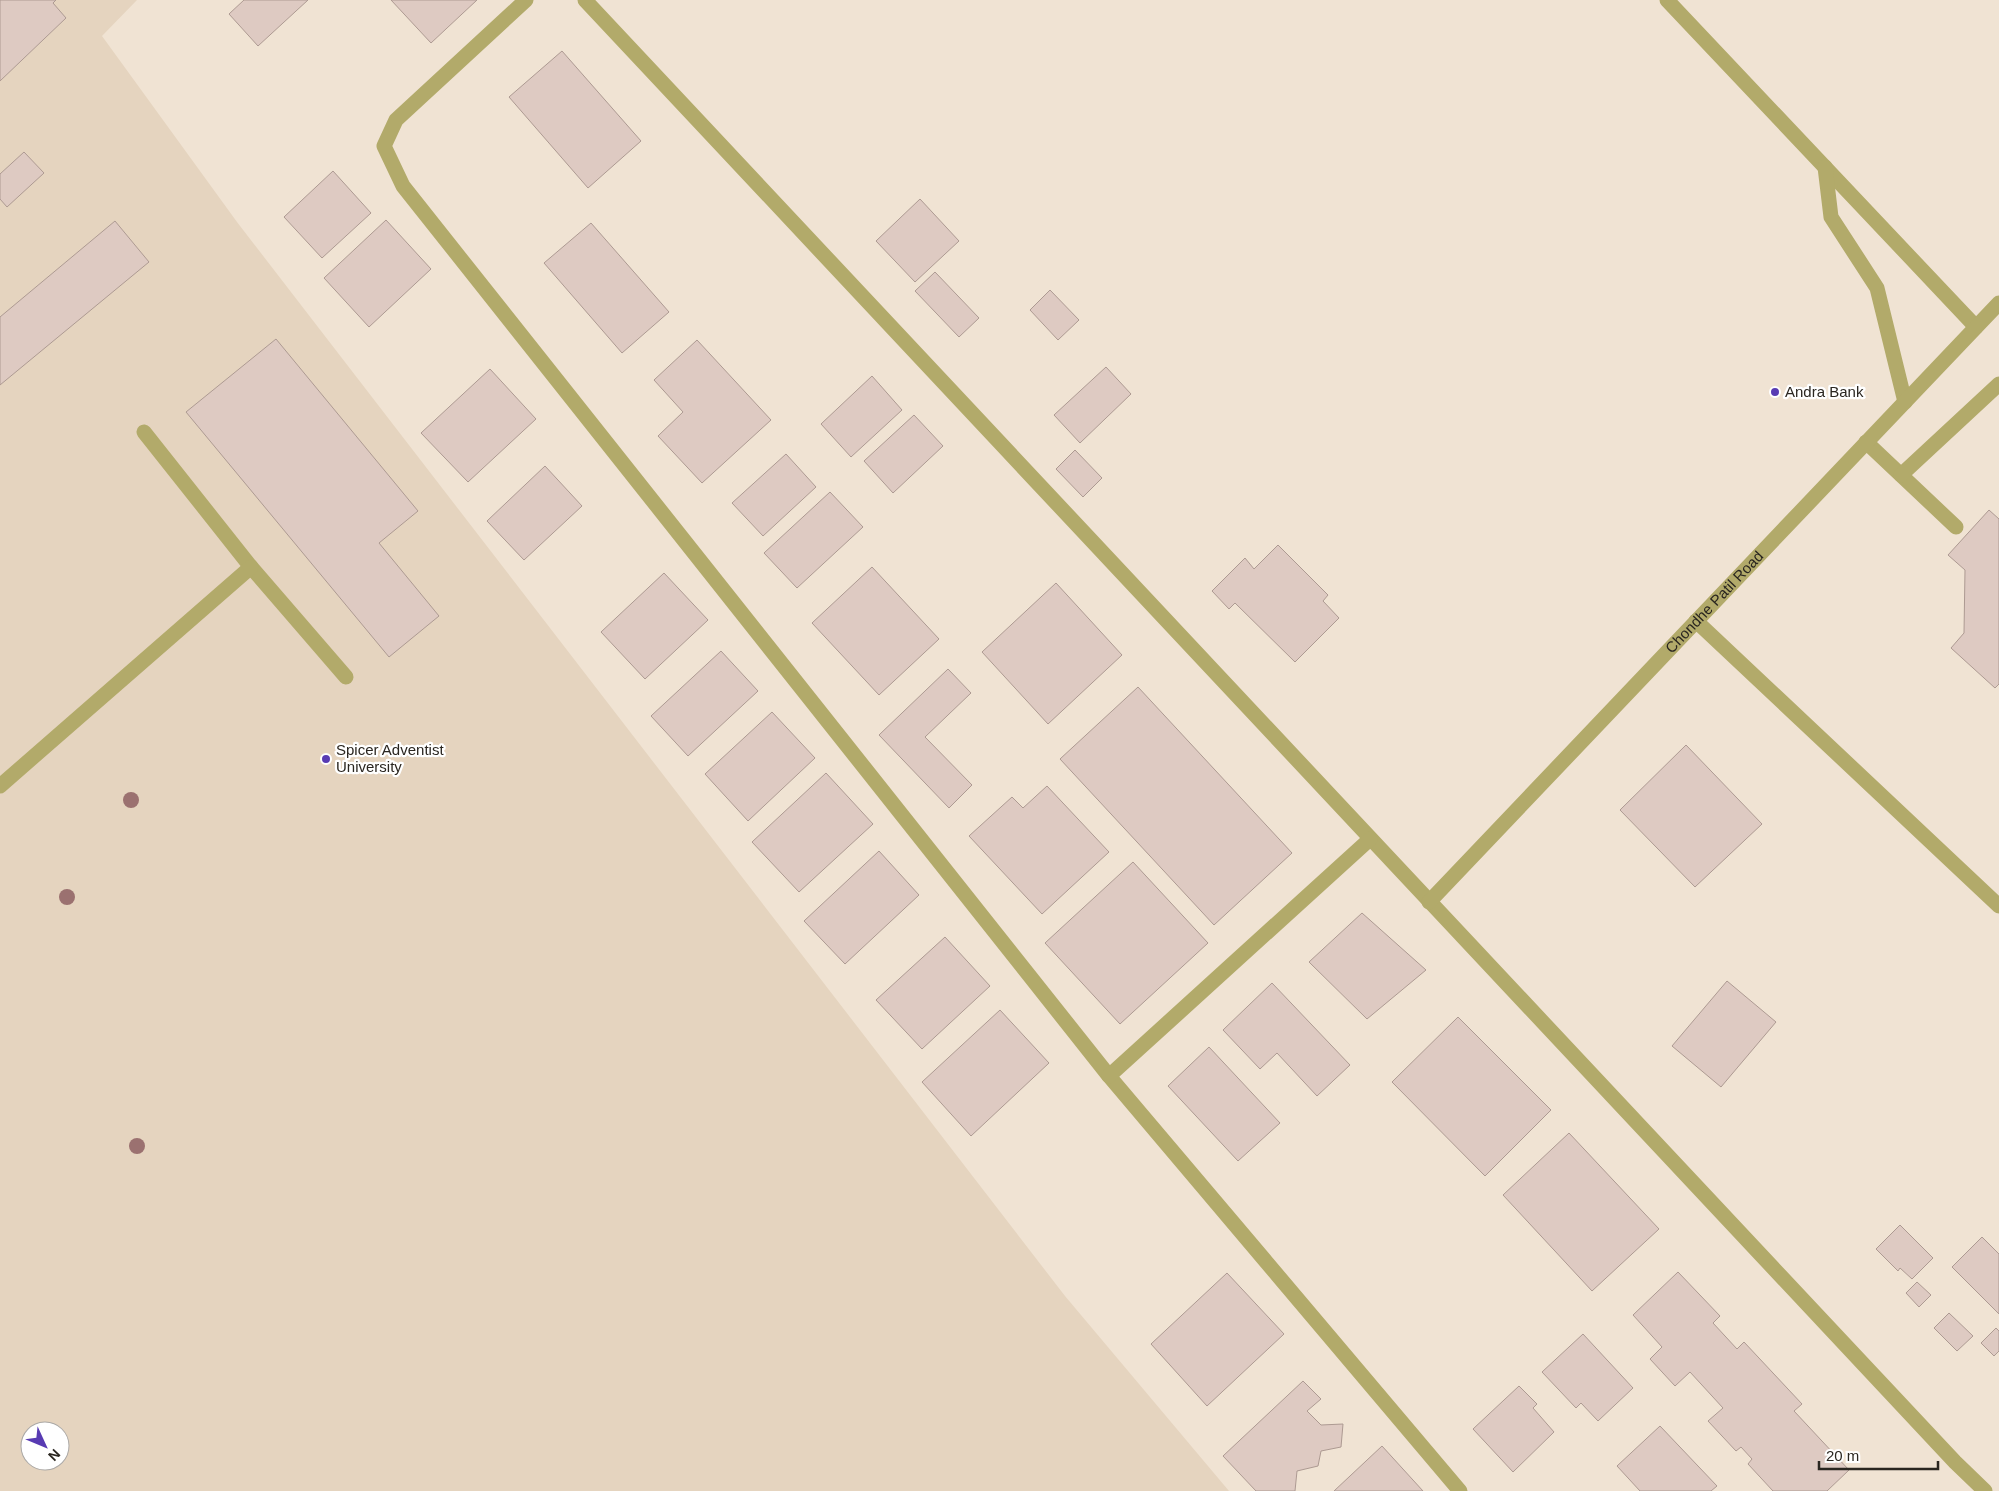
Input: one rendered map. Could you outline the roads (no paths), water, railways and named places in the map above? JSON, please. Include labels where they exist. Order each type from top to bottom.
[{"type":"street","points":[[526,0],[396,120],[384,146],[403,186],[1109,1076],[1460,1491]]},
{"type":"street","points":[[585,0],[1429,902],[1948,1455],[1984,1491]]},
{"type":"street","points":[[1667,0],[1976,327]]},
{"type":"street","points":[[1825,167],[1831,217],[1877,288],[1905,402]]},
{"type":"street","name":"Chondhe Patil Road","points":[[1429,902],[1999,303]]},
{"type":"street","points":[[1901,476],[1999,384]]},
{"type":"street","points":[[144,432],[251,566],[346,677]]},
{"type":"street","points":[[1866,442],[1956,527]]},
{"type":"street","points":[[0,786],[251,566]]},
{"type":"street","points":[[1696,621],[1999,906]]},
{"type":"street","points":[[1109,1076],[1370,839]]},
{"type":"place","name":"Andra Bank","points":[[1775,392]]},
{"type":"place","name":"Spicer Adventist University","points":[[326,759]]}]
